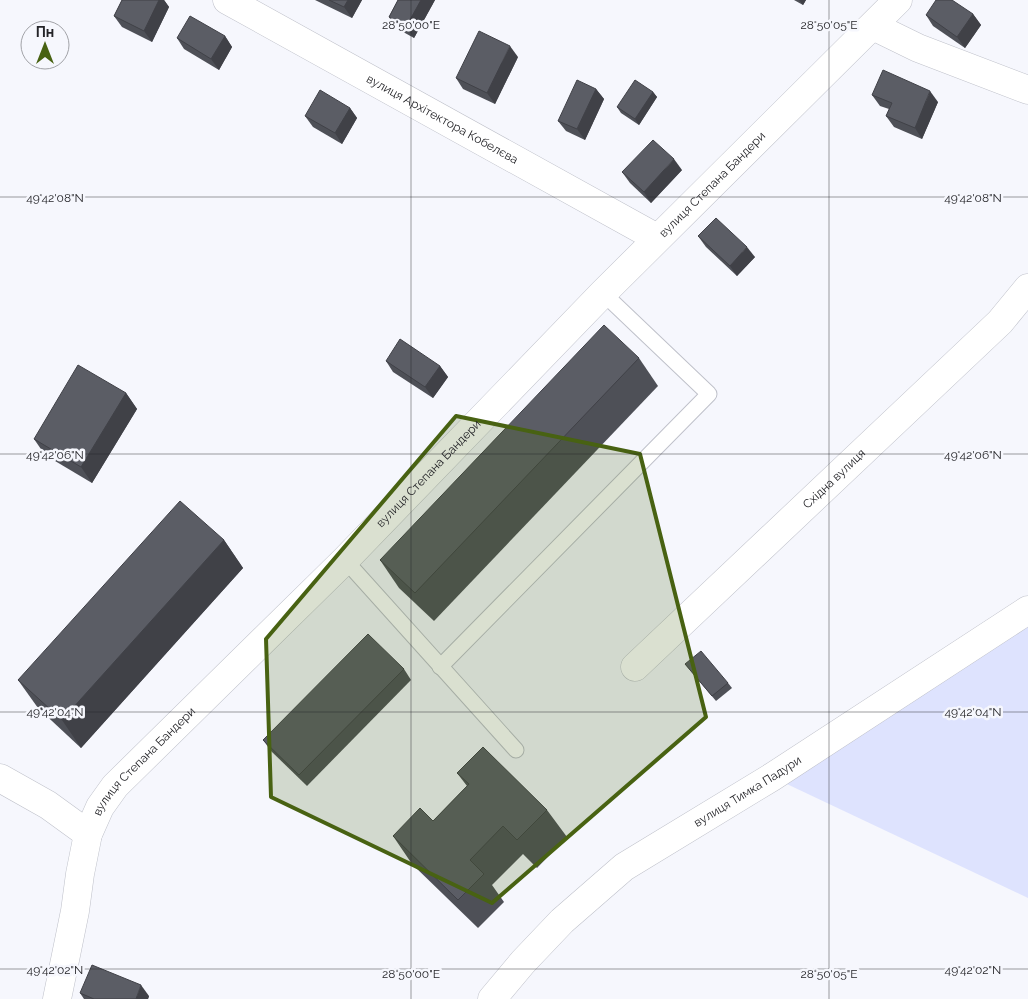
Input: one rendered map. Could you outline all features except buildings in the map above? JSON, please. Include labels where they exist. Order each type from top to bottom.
[{"type":"street","name":"вулиця Архітектора Кобелєва","points":[[227,0],[657,238]]},
{"type":"street","name":"вулиця Степана Бандери","points":[[57,999],[88,834],[100,807],[115,786],[345,560],[602,293],[898,0]]},
{"type":"street","points":[[873,26],[918,48],[1028,90]]},
{"type":"street","name":"Східна вулиця","points":[[635,666],[1000,322],[1028,288]]},
{"type":"street","name":"вулиця Тимка Падури","points":[[492,999],[523,962],[562,921],[624,867],[772,777],[1028,610]]},
{"type":"street","points":[[0,778],[48,806],[88,834]]},
{"type":"lane","points":[[440,666],[709,394],[602,293]]},
{"type":"lane","points":[[345,560],[516,750]]},
{"type":"highlighted area","points":[[456,416],[640,454],[706,717],[492,903],[271,797],[266,639]]},
{"type":"shaded area","points":[[1028,610],[1028,898],[772,777]]}]
